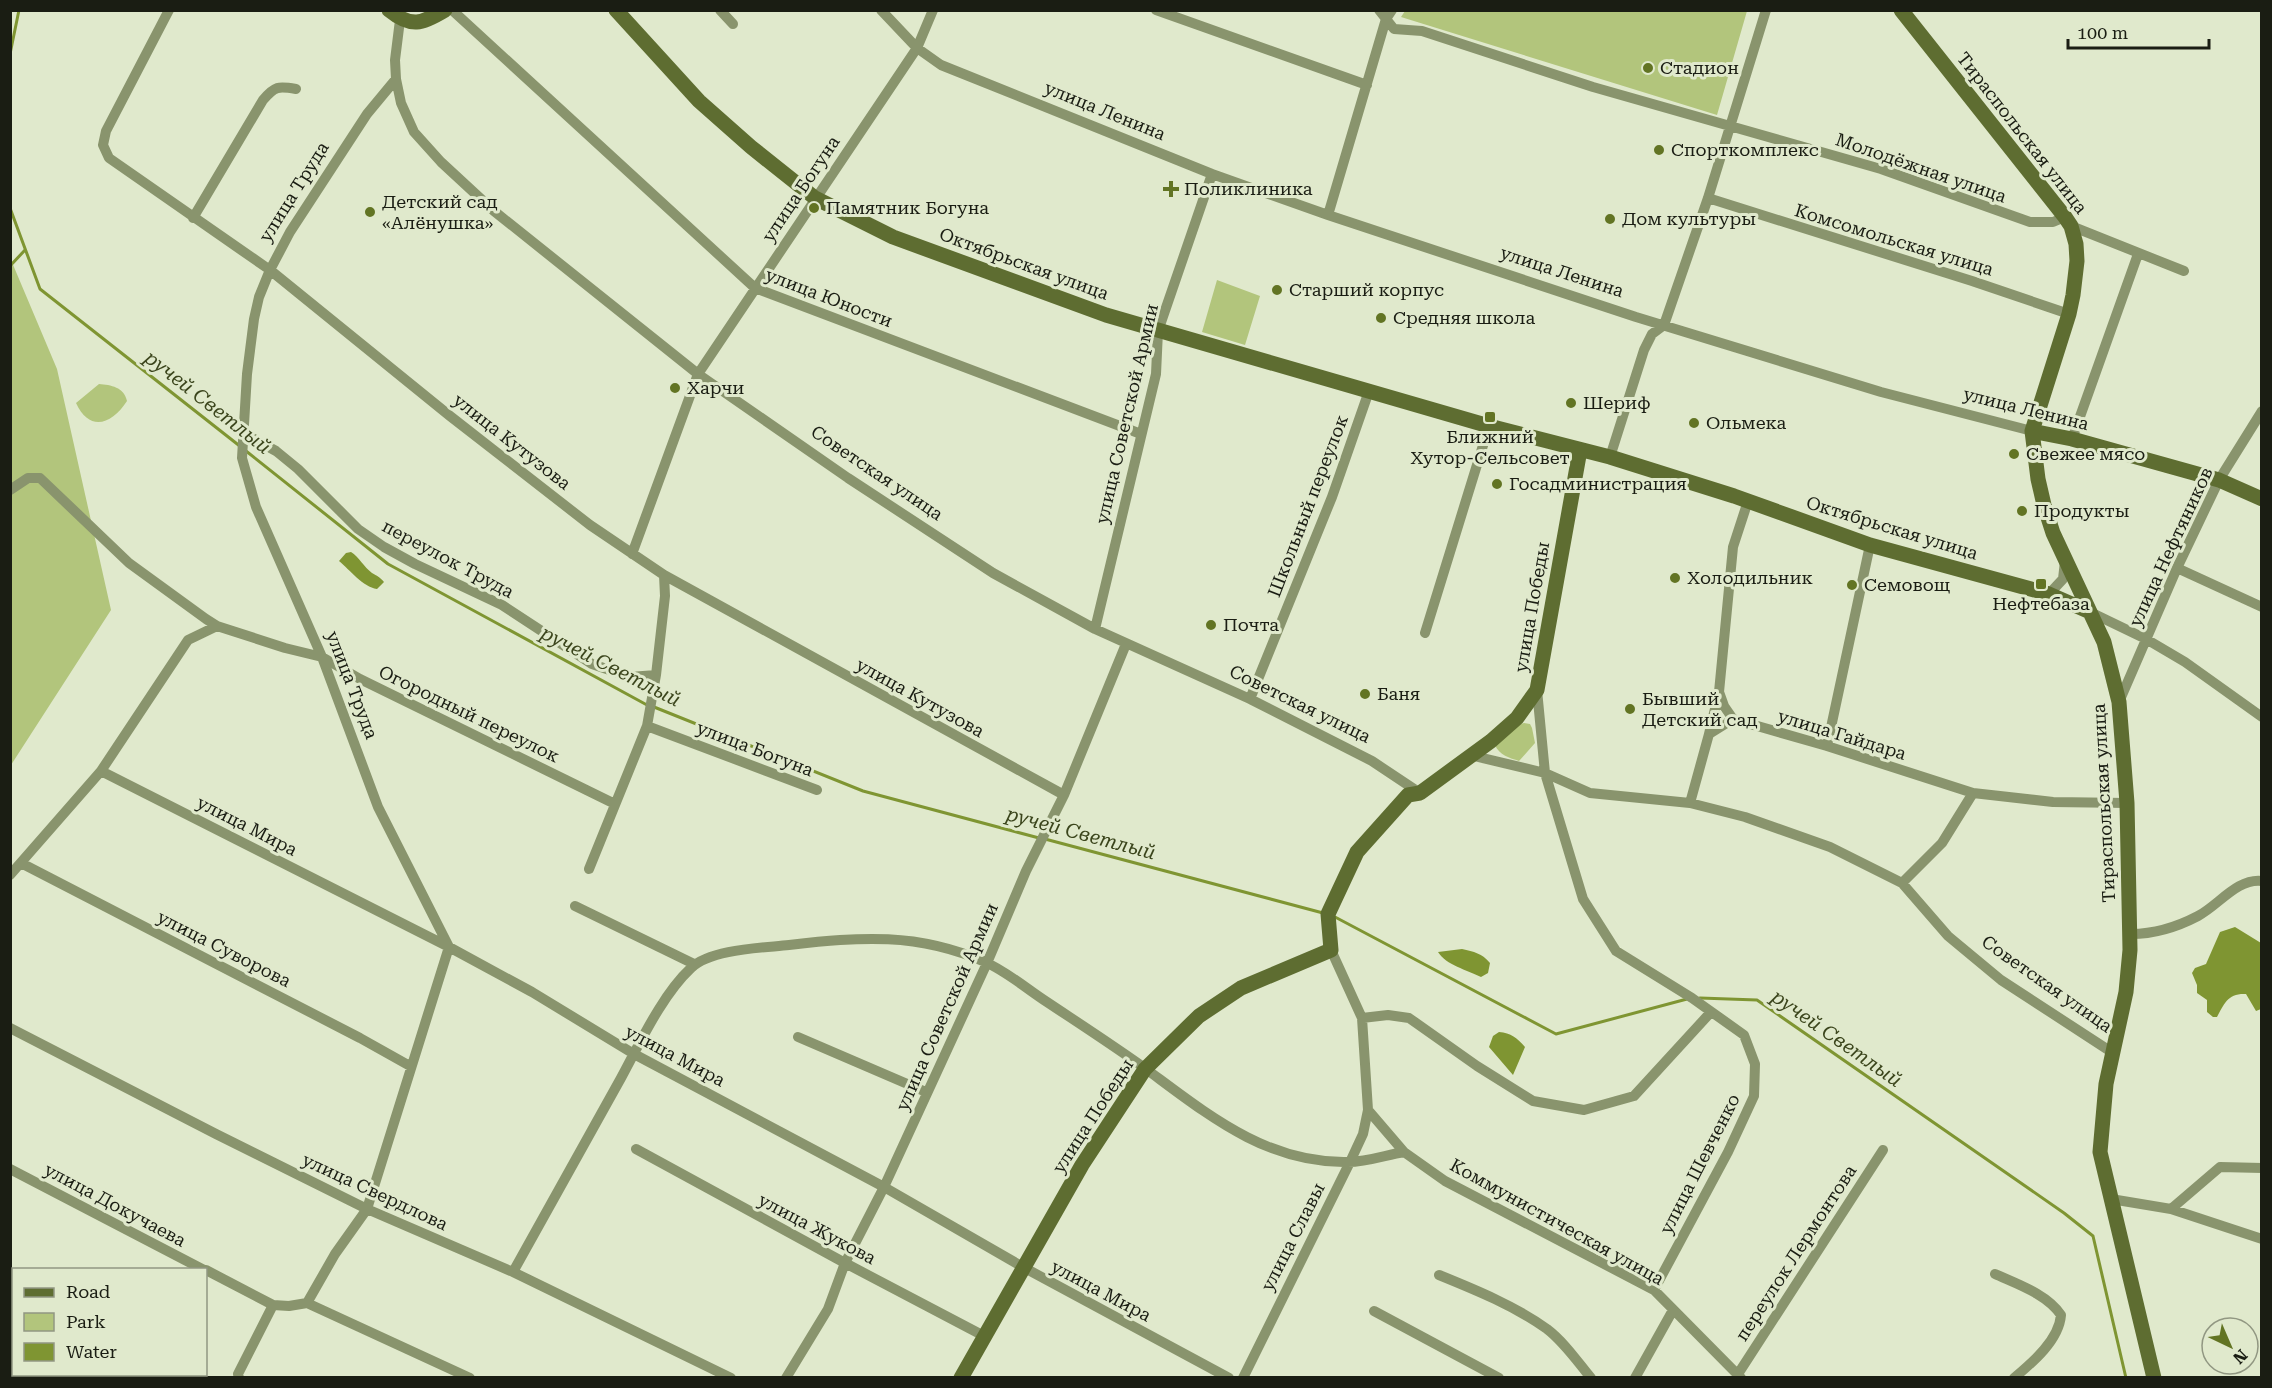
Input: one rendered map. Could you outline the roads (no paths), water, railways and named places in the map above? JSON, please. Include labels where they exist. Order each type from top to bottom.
[{"type":"street","name":"улица Кутузова","points":[[170,10],[106,131],[103,145],[105,152],[114,163],[270,270],[450,416],[590,525],[632,554],[664,575],[1064,795]]},
{"type":"street","points":[[396,79],[394,15],[414,23],[430,19],[445,10]]},
{"type":"street","name":"улица Юности","points":[[452,10],[755,288],[1141,434]]},
{"type":"street","name":"Октябрьская улица","points":[[616,10],[699,101],[751,147],[816,198],[893,237],[1106,315],[1369,392],[1610,458],[1748,501],[1870,545],[2049,594],[2146,639],[2185,662],[2262,717]]},
{"type":"street","points":[[720,10],[733,24]]},
{"type":"street","name":"улица Ленина","points":[[881,10],[917,48],[941,65],[1212,174],[1328,215],[1664,326],[1881,392],[2072,439],[2219,480],[2262,499]]},
{"type":"street","name":"улица Богуна","points":[[632,554],[698,374],[917,48],[933,10]]},
{"type":"street","points":[[1156,10],[1367,85]]},
{"type":"street","points":[[1610,458],[1644,350],[1652,334],[1664,326],[1708,198],[1766,10]]},
{"type":"street","name":"Тираспольская улица","points":[[1901,10],[2068,221],[2076,244],[2077,261],[2069,314],[2032,431],[2043,505],[2053,533],[2104,642],[2119,702],[2127,803],[2131,934],[2126,992],[2106,1084],[2100,1152],[2154,1377]]},
{"type":"street","points":[[1328,215],[1386,13]]},
{"type":"street","name":"Молодёжная улица","points":[[1386,13],[1394,28],[1422,32],[1593,87],[1881,169],[2030,222],[2068,221]]},
{"type":"street","name":"улица Труда","points":[[396,79],[367,114],[290,232],[270,270],[259,297],[254,319],[247,374],[243,444],[256,507],[322,657],[378,807],[449,947]]},
{"type":"street","name":"Советская улица","points":[[396,79],[401,103],[414,132],[441,162],[494,212],[698,374],[848,478],[993,573],[1095,629],[1250,699],[1372,761],[1420,793]]},
{"type":"street","points":[[193,218],[263,100],[275,88],[296,89]]},
{"type":"street","name":"улица Советской Армии","points":[[1095,629],[1156,374],[1158,331],[1212,174]]},
{"type":"street","name":"Комсомольская улица","points":[[1708,198],[2069,314]]},
{"type":"street","points":[[2068,221],[2138,254],[2184,271]]},
{"type":"street","points":[[2072,439],[2138,254]]},
{"type":"street","name":"Школьный переулок","points":[[1250,699],[1332,497],[1369,392]]},
{"type":"street","name":"улица Нефтяников","points":[[2119,702],[2177,568],[2219,480],[2262,411]]},
{"type":"street","points":[[1425,633],[1489,426]]},
{"type":"street","name":"переулок Труда","points":[[243,444],[276,451],[298,469],[358,529],[384,547],[502,605],[592,664],[630,678],[656,675]]},
{"type":"street","name":"улица Победы","points":[[1545,773],[1537,690],[1580,450]]},
{"type":"street","name":"Огородный переулок","points":[[10,490],[28,478],[40,478],[129,564],[217,626],[285,648],[322,657],[360,679],[615,804]]},
{"type":"street","points":[[1690,803],[1719,692],[1733,547],[1748,501]]},
{"type":"street","points":[[1827,746],[1870,545]]},
{"type":"street","points":[[2049,594],[2063,579],[2066,570],[2065,558]]},
{"type":"street","points":[[2177,568],[2262,607]]},
{"type":"street","points":[[589,869],[647,726],[656,675],[665,596],[664,575]]},
{"type":"street","points":[[10,875],[101,771],[188,640],[217,626]]},
{"type":"street","name":"улица Советской Армии","points":[[786,1377],[828,1309],[845,1263],[884,1187],[987,963],[1026,871],[1064,795],[1126,644]]},
{"type":"street","points":[[1368,1110],[1362,1018],[1331,950],[1328,914],[1357,852],[1408,795],[1420,793],[1491,741],[1517,718],[1537,690]]},
{"type":"street","points":[[1709,734],[1733,719],[1719,692]]},
{"type":"street","name":"улица Гайдара","points":[[1733,719],[1827,746],[1973,794],[2054,802],[2127,803]]},
{"type":"street","name":"улица Богуна","points":[[647,726],[817,790]]},
{"type":"street","name":"Советская улица","points":[[1470,755],[1545,773],[1590,793],[1690,803],[1746,817],[1830,847],[1902,883],[1948,936],[2001,980],[2113,1053]]},
{"type":"street","name":"улица Мира","points":[[101,771],[449,947],[532,992],[634,1054],[884,1187],[1023,1267],[1229,1377]]},
{"type":"street","name":"улица Шевченко","points":[[1545,773],[1583,899],[1616,951],[1744,1035],[1755,1064],[1754,1096],[1728,1152],[1654,1290]]},
{"type":"street","points":[[1902,883],[1942,843],[1973,794]]},
{"type":"street","name":"улица Суворова","points":[[21,864],[360,1038],[410,1066]]},
{"type":"street","points":[[2131,934],[2158,932],[2187,922],[2245,882],[2262,881]]},
{"type":"street","points":[[575,906],[694,964]]},
{"type":"street","points":[[513,1272],[642,1037],[681,978],[694,964],[741,950],[867,937],[915,940],[956,951],[987,963],[1239,1134],[1276,1149],[1312,1159],[1350,1162],[1404,1152]]},
{"type":"street","points":[[307,1303],[335,1254],[367,1209],[449,947]]},
{"type":"street","name":"улица Победы","points":[[961,1377],[1082,1165],[1145,1069],[1199,1016],[1241,988],[1331,950]]},
{"type":"street","points":[[1362,1018],[1388,1015],[1409,1018],[1477,1066],[1533,1101],[1584,1110],[1634,1096],[1712,1012]]},
{"type":"street","name":"улица Свердлова","points":[[10,1028],[367,1209],[513,1272],[731,1377]]},
{"type":"street","points":[[798,1037],[926,1092]]},
{"type":"street","name":"Коммунистическая улица","points":[[1368,1110],[1404,1152],[1445,1181],[1654,1290],[1739,1376]]},
{"type":"street","name":"улица Славы","points":[[1243,1377],[1350,1162],[1363,1134],[1368,1110]]},
{"type":"street","name":"улица Жукова","points":[[636,1149],[984,1336]]},
{"type":"street","name":"переулок Лермонтова","points":[[1739,1376],[1883,1150]]},
{"type":"street","points":[[2171,1209],[2220,1167],[2262,1168]]},
{"type":"street","name":"улица Докучаева","points":[[10,1169],[201,1268]]},
{"type":"street","points":[[2111,1199],[2171,1209],[2262,1239]]},
{"type":"street","name":"улица Докучаева","points":[[207,1271],[273,1305]]},
{"type":"street","points":[[1995,1274],[2028,1289],[2050,1303],[2061,1315],[2058,1330],[2035,1358],[2014,1377]]},
{"type":"street","points":[[1439,1275],[1480,1291],[1548,1330],[1591,1377]]},
{"type":"street","points":[[238,1376],[273,1305],[288,1306],[307,1303],[470,1377]]},
{"type":"street","points":[[1635,1377],[1674,1310]]},
{"type":"street","points":[[1374,1311],[1499,1377]]},
{"type":"water","points":[[351,552],[369,571],[384,582],[377,589],[362,582],[339,561],[346,553]]},
{"type":"water","points":[[2235,927],[2261,943],[2261,1009],[2256,1011],[2246,994],[2240,994],[2227,1000],[2217,1017],[2213,1017],[2207,1012],[2207,1000],[2197,993],[2197,985],[2192,973],[2195,968],[2206,964],[2220,932]]},
{"type":"water","points":[[1462,949],[1484,957],[1490,963],[1488,973],[1481,977],[1451,964],[1438,952]]},
{"type":"water","points":[[1499,1032],[1514,1036],[1525,1047],[1513,1075],[1489,1047],[1493,1036]]},
{"type":"waterway","name":"ручей Светлый","points":[[10,54],[19,10]]},
{"type":"waterway","name":"ручей Светлый","points":[[10,208],[40,289],[241,447]]},
{"type":"waterway","points":[[10,266],[25,250]]},
{"type":"waterway","name":"ручей Светлый","points":[[246,451],[388,564],[647,705]]},
{"type":"waterway","name":"ручей Светлый","points":[[654,707],[863,791],[1039,838]]},
{"type":"waterway","name":"ручей Светлый","points":[[1045,839],[1323,913]]},
{"type":"waterway","name":"ручей Светлый","points":[[1335,917],[1556,1034],[1687,999]]},
{"type":"waterway","name":"ручей Светлый","points":[[1700,998],[1757,1000],[2064,1213],[2093,1236],[2126,1378]]},
{"type":"place","name":"Стадион","points":[[1648,68]]},
{"type":"place","name":"Спорткомплекс","points":[[1659,150]]},
{"type":"place","name":"Поликлиника","points":[[1171,189]]},
{"type":"place","name":"Памятник Богуна","points":[[814,208]]},
{"type":"place","name":"Детский сад «Алёнушка»","points":[[370,212]]},
{"type":"place","name":"Дом культуры","points":[[1610,219]]},
{"type":"place","name":"Старший корпус","points":[[1277,290]]},
{"type":"place","name":"Средняя школа","points":[[1381,318]]},
{"type":"place","name":"Харчи","points":[[675,388]]},
{"type":"place","name":"Шериф","points":[[1571,403]]},
{"type":"place","name":"Ближний Хутор-Сельсовет","points":[[1490,417]]},
{"type":"place","name":"Ольмека","points":[[1694,423]]},
{"type":"place","name":"Свежее мясо","points":[[2014,454]]},
{"type":"place","name":"Госадминистрация","points":[[1497,484]]},
{"type":"place","name":"Продукты","points":[[2022,511]]},
{"type":"place","name":"Холодильник","points":[[1675,578]]},
{"type":"place","name":"Нефтебаза","points":[[2041,584]]},
{"type":"place","name":"Семовощ","points":[[1852,585]]},
{"type":"place","name":"Почта","points":[[1211,625]]},
{"type":"place","name":"Баня","points":[[1365,694]]},
{"type":"place","name":"Бывший Детский сад","points":[[1630,709]]}]
